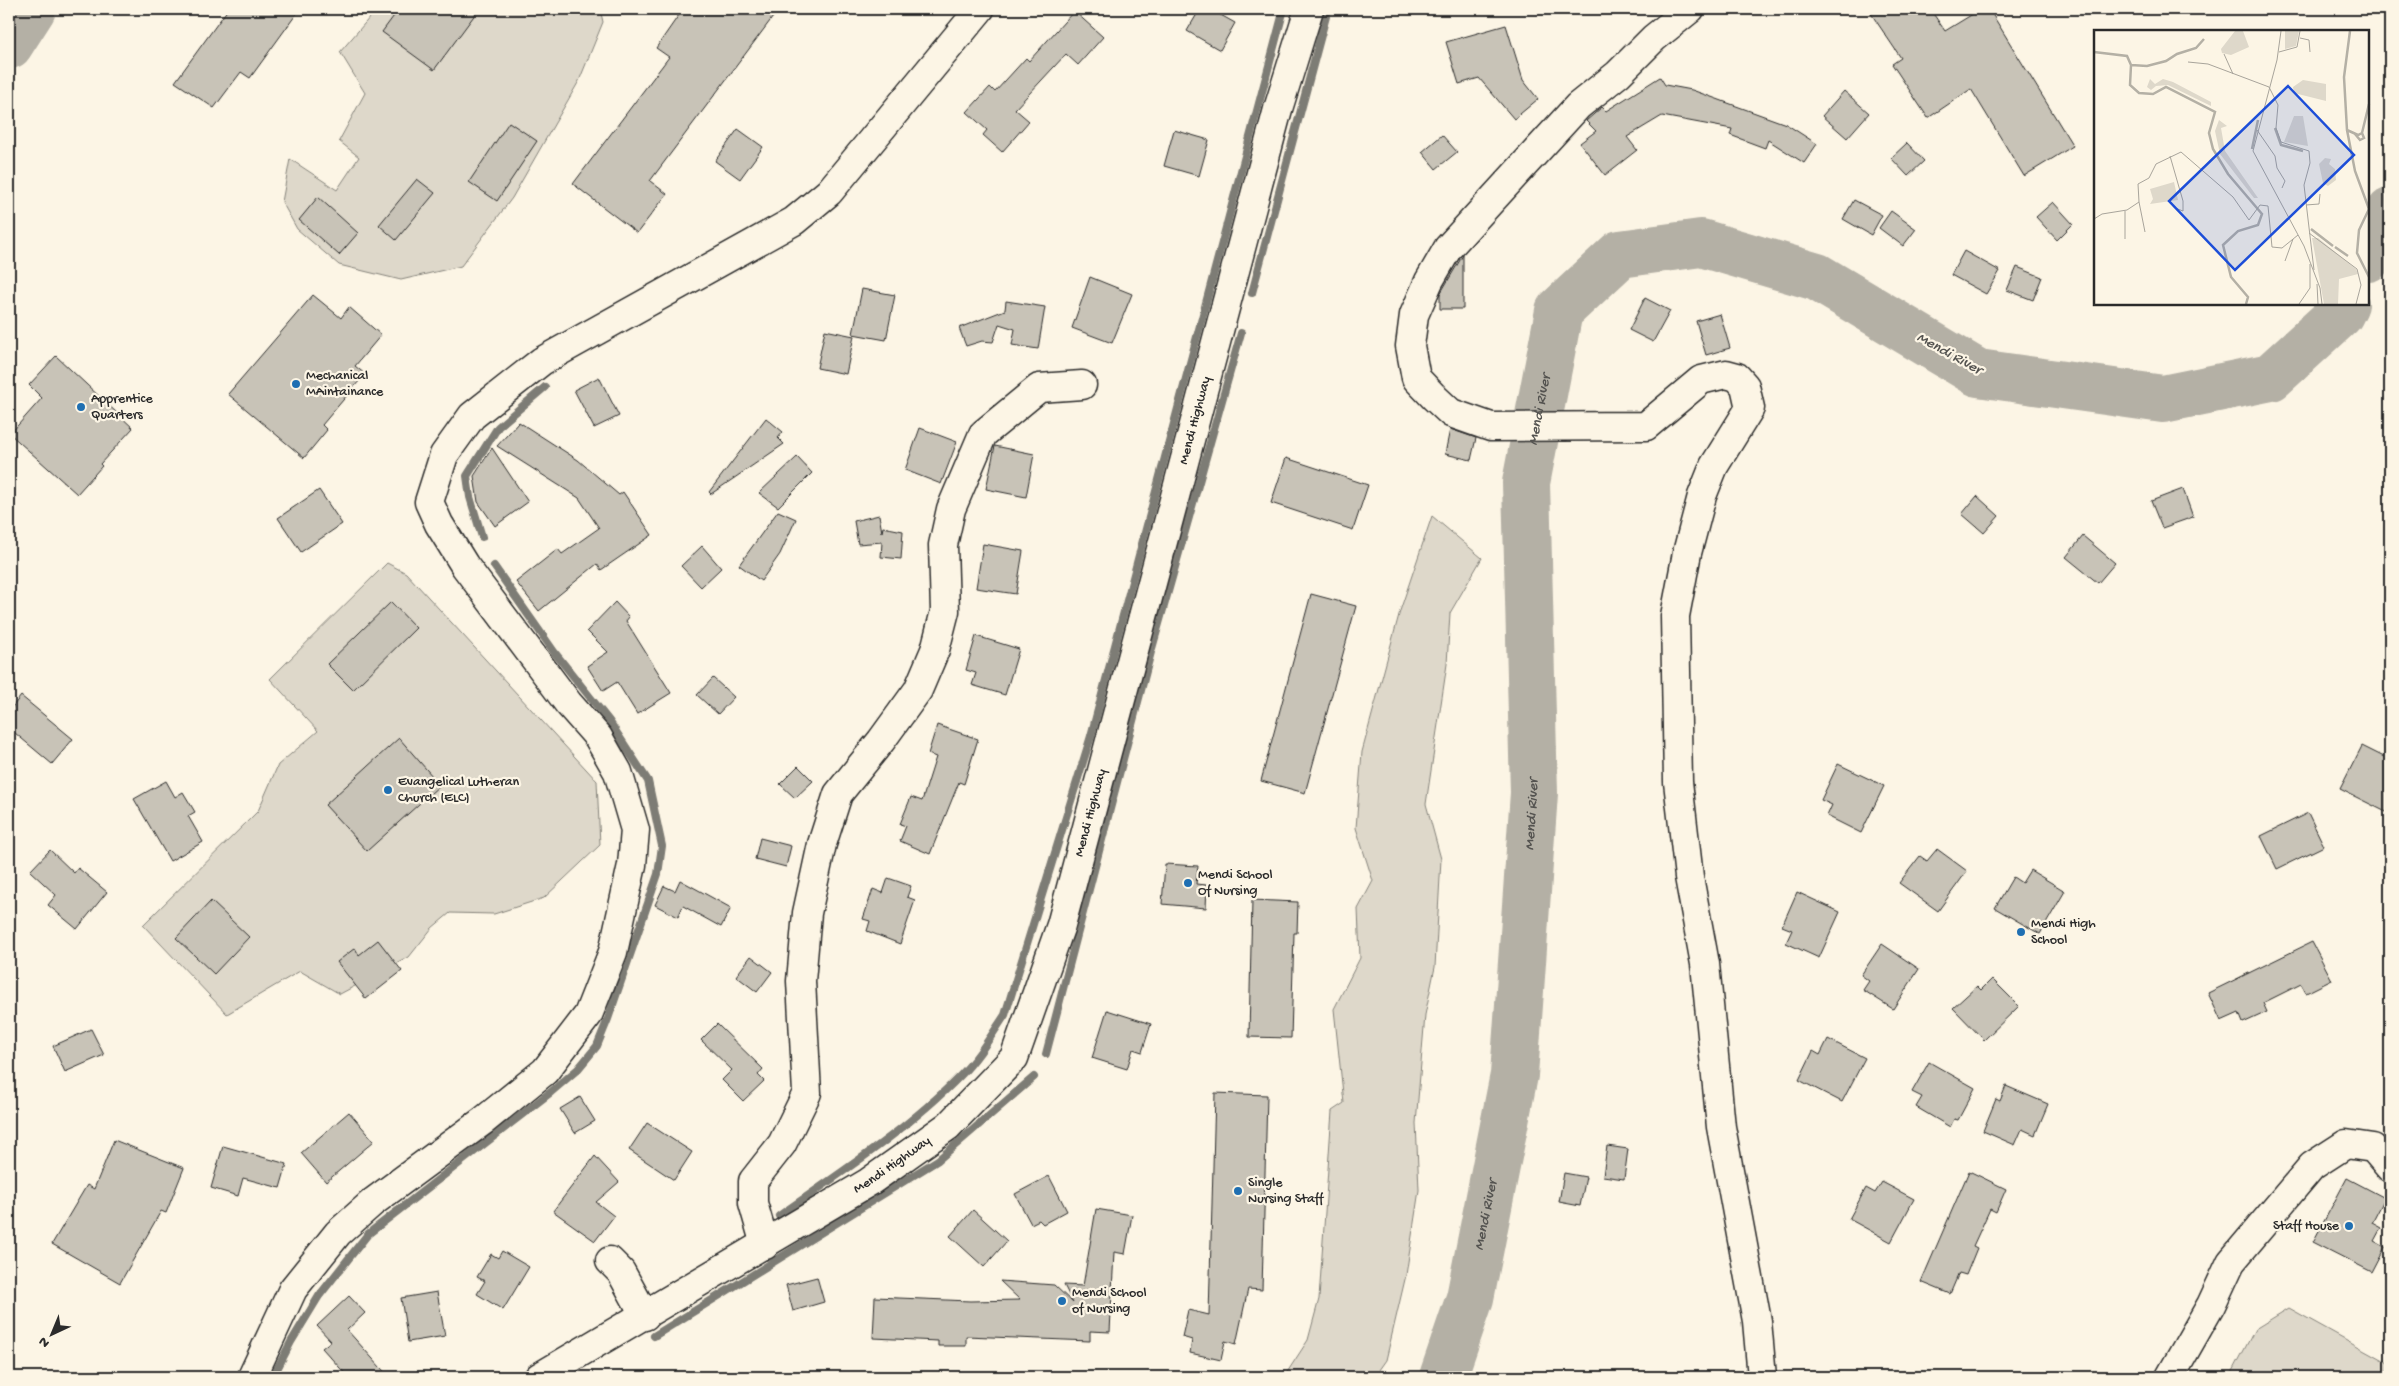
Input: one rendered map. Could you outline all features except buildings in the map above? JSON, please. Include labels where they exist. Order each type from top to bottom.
[{"type":"street","points":[[252,1377],[293,1288],[338,1233],[373,1202],[483,1121],[545,1071],[588,1015],[614,952],[630,875],[635,830],[618,772],[598,737],[568,703],[465,566],[439,524],[429,502],[444,455],[472,416],[542,361],[794,221],[829,192],[980,9]]},
{"type":"street","name":"Mendi Highway","points":[[539,1377],[869,1182],[948,1126],[1014,1058],[1061,925],[1278,109],[1309,9]]},
{"type":"street","points":[[1690,9],[1654,38],[1618,74],[1578,106],[1448,248],[1429,281],[1414,315],[1410,346],[1416,378],[1451,413],[1491,427],[1646,426],[1661,416],[1686,391],[1701,380],[1726,374],[1738,377],[1745,386],[1750,408],[1714,466],[1702,496],[1687,553],[1675,625],[1678,782],[1690,878],[1705,964],[1721,1127],[1758,1321],[1762,1377]]},
{"type":"street","points":[[765,1245],[753,1203],[753,1181],[782,1144],[807,1093],[801,981],[807,913],[822,844],[838,794],[881,741],[918,690],[935,650],[945,612],[943,545],[952,509],[983,434],[1039,388],[1082,385]]},
{"type":"street","points":[[2170,1377],[2211,1304],[2231,1262],[2312,1166],[2346,1144],[2373,1148],[2390,1168]]},
{"type":"street","points":[[610,1261],[621,1272],[645,1316]]},
{"type":"shaded area","points":[[377,9],[600,9],[603,22],[579,81],[512,198],[461,266],[401,280],[339,265],[297,229],[282,202],[290,159],[337,190],[359,157],[339,141],[365,93],[340,52]]},
{"type":"shaded area","points":[[1432,516],[1482,558],[1450,613],[1447,664],[1426,804],[1441,859],[1435,967],[1425,1015],[1416,1123],[1419,1190],[1406,1275],[1386,1360],[1374,1377],[1284,1377],[1308,1340],[1319,1299],[1332,1111],[1344,1103],[1334,1009],[1360,958],[1358,909],[1373,881],[1356,828],[1362,752],[1400,611]]},
{"type":"shaded area","points":[[387,563],[406,573],[597,781],[600,845],[544,898],[494,914],[450,913],[432,928],[409,957],[340,994],[300,971],[227,1014],[143,925],[258,811],[278,765],[318,731],[270,679]]},
{"type":"shaded area","points":[[2289,1308],[2390,1364],[2390,1377],[2230,1377],[2255,1329]]},
{"type":"waterway","points":[[9,45],[32,9]]},
{"type":"waterway","points":[[779,1216],[896,1133],[940,1096],[973,1062],[1005,1015],[1091,736],[1284,9]]},
{"type":"waterway","points":[[1252,293],[1328,9]]},
{"type":"waterway","name":"Mendi River","points":[[2369,256],[2390,212]]},
{"type":"waterway","name":"Mendi River","points":[[1443,1377],[1470,1298],[1514,1075],[1534,793],[1526,483],[1559,311],[1620,254],[1701,243],[1817,277],[1978,373],[2163,399],[2271,377],[2340,314],[2344,305]]},
{"type":"waterway","points":[[1046,1054],[1151,652],[1241,333]]},
{"type":"waterway","points":[[482,537],[470,497],[467,476],[498,427],[545,387]]},
{"type":"waterway","points":[[273,1377],[291,1342],[319,1296],[368,1234],[551,1092],[578,1069],[597,1046],[658,874],[662,846],[648,781],[609,721],[555,653],[494,566]]},
{"type":"waterway","points":[[654,1336],[938,1160],[1034,1077]]},
{"type":"place","name":"Mechanical MAintainance","points":[[296,384]]},
{"type":"place","name":"Apprentice Quarters","points":[[81,407]]},
{"type":"place","name":"Evangelical Lutheran Church (ELC)","points":[[388,790]]},
{"type":"place","name":"Mendi School Of Nursing","points":[[1188,883]]},
{"type":"place","name":"Mendi High School","points":[[2021,932]]},
{"type":"place","name":"Single Nursing Staff","points":[[1238,1191]]},
{"type":"place","name":"Staff House","points":[[2349,1226]]},
{"type":"place","name":"Mendi School of Nursing","points":[[1062,1301]]}]
